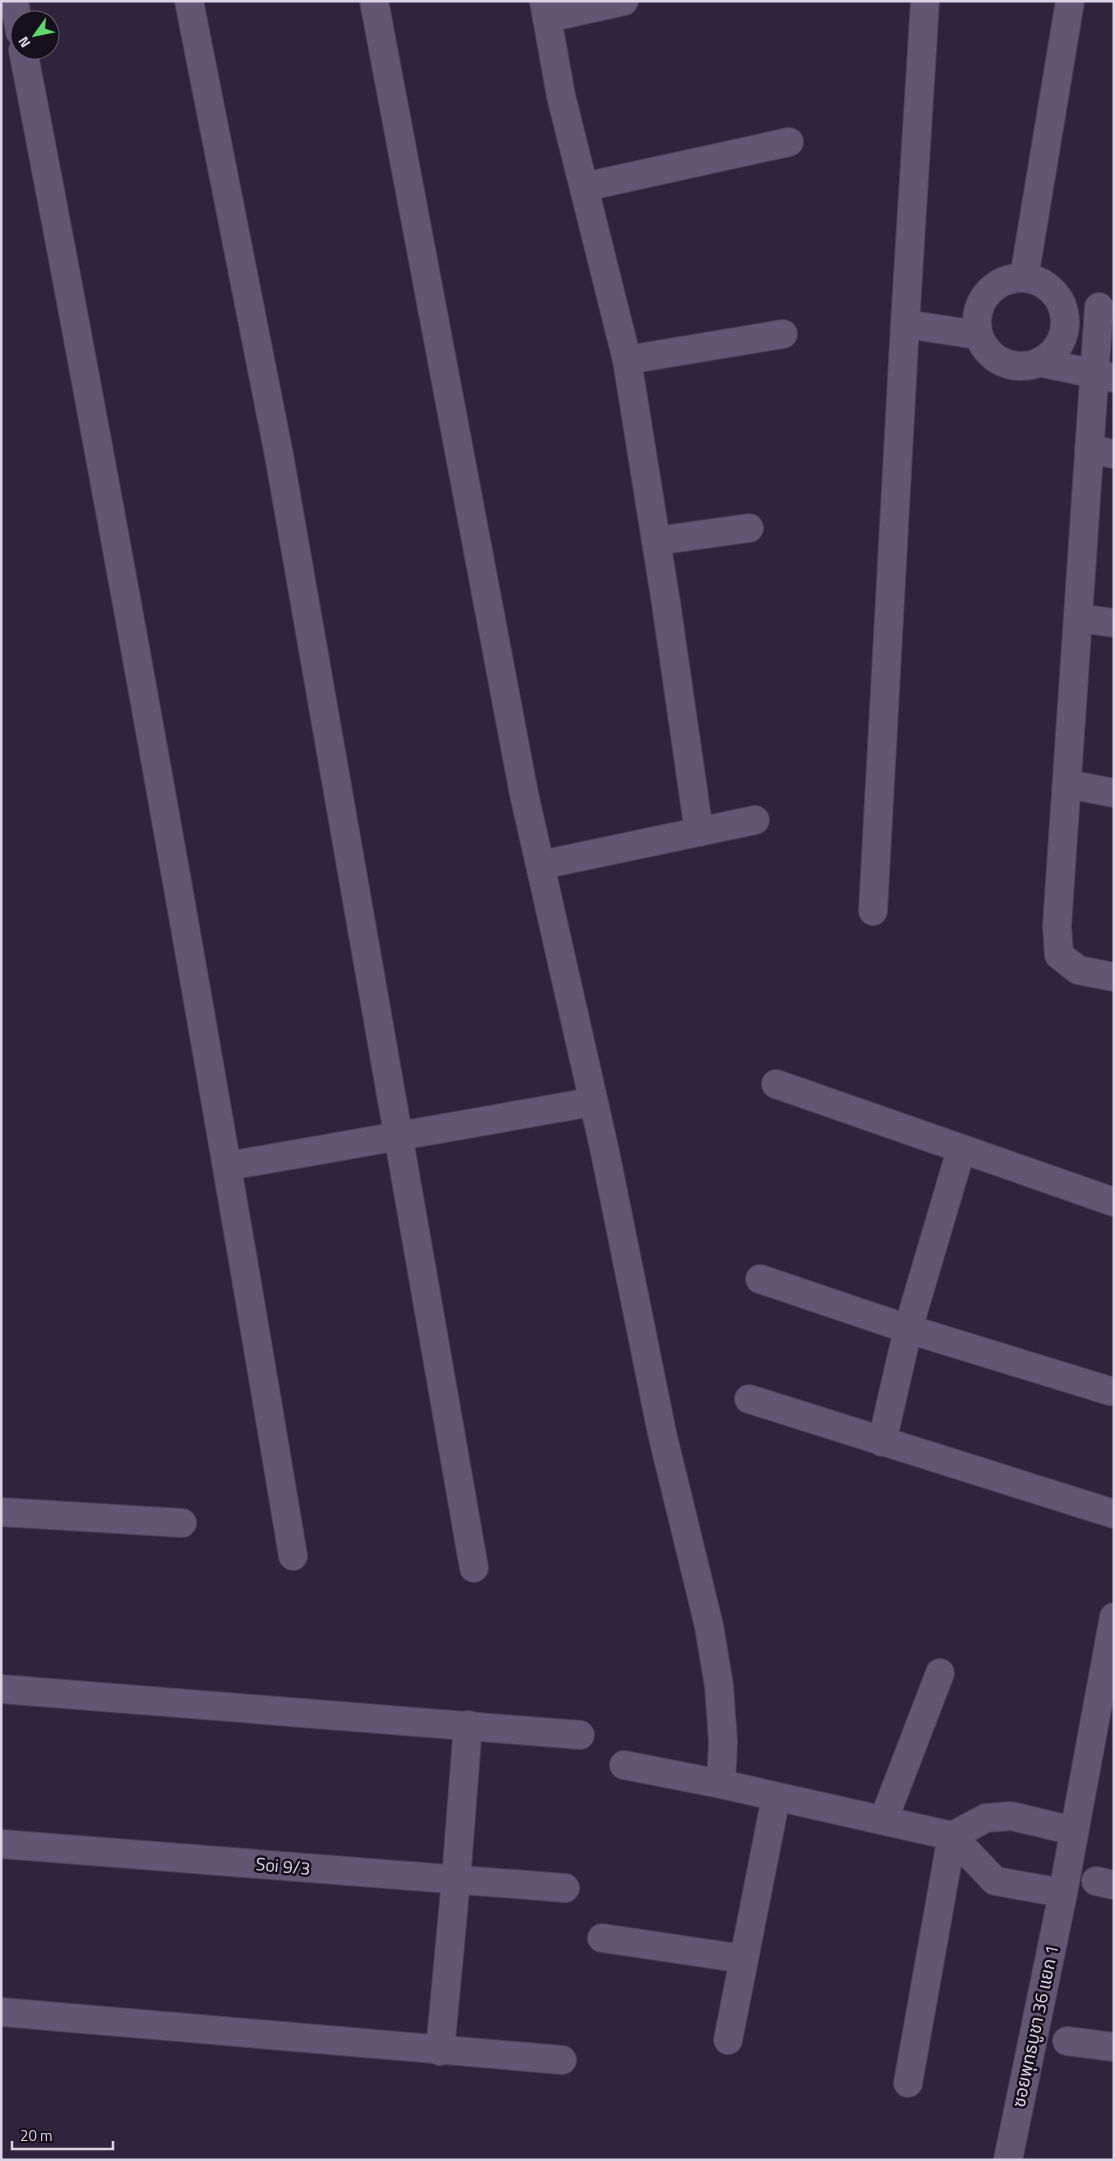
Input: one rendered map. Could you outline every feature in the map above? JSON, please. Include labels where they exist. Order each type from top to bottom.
[{"type":"street","points":[[189,1],[279,455],[400,1135],[474,1568]]},
{"type":"street","points":[[374,1],[524,794],[541,864],[592,1102],[605,1152],[662,1433],[710,1626],[719,1686],[724,1742],[721,1784]]},
{"type":"street","points":[[624,1],[546,10],[561,96],[627,360],[699,832]]},
{"type":"street","points":[[873,911],[905,324],[925,1]]},
{"type":"street","points":[[1024,278],[1070,1]]},
{"type":"street","points":[[26,60],[76,324],[228,1166],[293,1556]]},
{"type":"street","points":[[584,187],[789,142]]},
{"type":"street","points":[[1024,278],[1038,282],[1050,289],[1059,301],[1064,314],[1064,328],[1060,342],[1052,354],[1039,362],[1025,366],[1010,365],[996,359],[985,349],[978,335],[976,320],[979,306],[997,284],[1010,279],[1024,278]]},
{"type":"street","points":[[1059,301],[1106,309],[1101,452],[1078,618],[1057,926],[1059,955],[1078,970],[1114,977]]},
{"type":"street","points":[[905,324],[978,335]]},
{"type":"street","points":[[627,360],[783,334]]},
{"type":"street","points":[[1039,362],[1104,376]]},
{"type":"street","points":[[656,541],[749,528]]},
{"type":"street","points":[[1078,618],[1114,624]]},
{"type":"street","points":[[1067,784],[1114,793]]},
{"type":"street","points":[[541,864],[755,820]]},
{"type":"street","points":[[776,1084],[960,1150],[1114,1202]]},
{"type":"street","points":[[228,1166],[592,1102]]},
{"type":"street","points":[[882,1442],[908,1329],[960,1150]]},
{"type":"street","points":[[760,1279],[908,1329],[1110,1391]]},
{"type":"street","points":[[749,1399],[1114,1514]]},
{"type":"street","points":[[1,1512],[182,1523]]},
{"type":"street","name":"ซอยพุทธบูชา 36 แยก 1","points":[[1008,2160],[1062,1893],[1114,1617]]},
{"type":"street","points":[[884,1819],[940,1673]]},
{"type":"street","points":[[1,1689],[580,1735]]},
{"type":"street","points":[[440,2050],[468,1726]]},
{"type":"street","points":[[624,1765],[884,1819],[952,1836],[995,1881],[1062,1893]]},
{"type":"street","points":[[728,2040],[776,1797]]},
{"type":"street","points":[[952,1836],[986,1818],[1011,1816],[1074,1831]]},
{"type":"street","points":[[908,2083],[952,1836]]},
{"type":"street","name":"Soi 9/3","points":[[1,1844],[565,1888]]},
{"type":"street","points":[[602,1938],[744,1959]]},
{"type":"street","points":[[1,2012],[562,2060]]},
{"type":"street","points":[[1067,2041],[1114,2046]]}]
